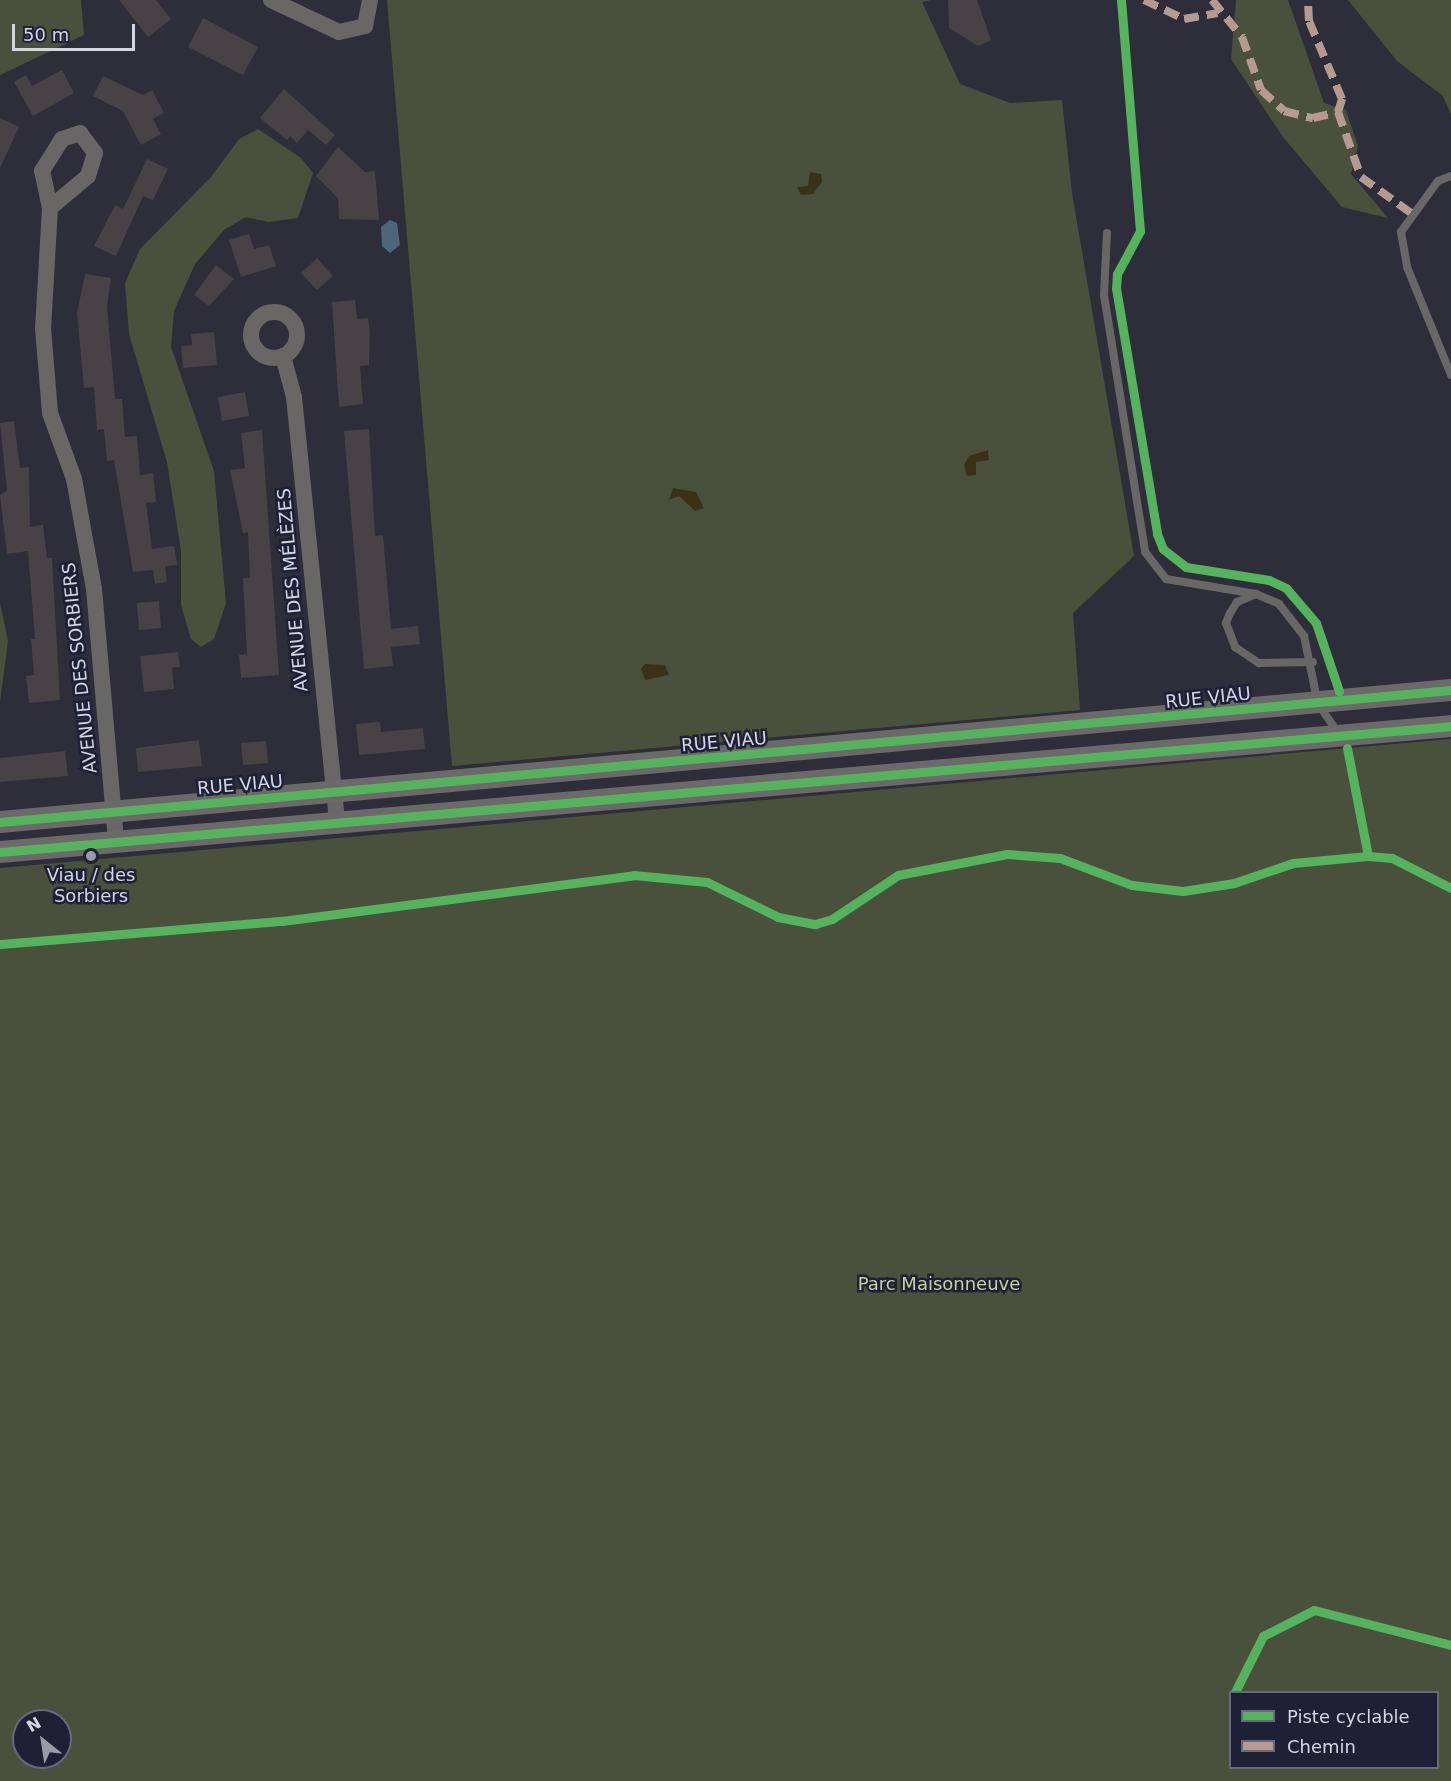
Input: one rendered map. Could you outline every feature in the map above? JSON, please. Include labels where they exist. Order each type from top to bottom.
[{"type":"main road","name":"RUE VIAU","points":[[0,822],[1318,704],[1451,690]]},
{"type":"main road","points":[[0,852],[1451,726]]},
{"type":"street","points":[[271,0],[339,32],[365,26],[370,0]]},
{"type":"street","name":"AVENUE DES SORBIERS","points":[[50,208],[43,328],[50,413],[74,479],[94,589],[116,843]]},
{"type":"street","name":"AVENUE DES MÉLÈZES","points":[[283,356],[294,397],[337,822]]},
{"type":"lane","points":[[1451,176],[1438,181],[1401,232],[1407,267],[1451,375]]},
{"type":"lane","points":[[1107,233],[1104,295],[1140,540],[1166,579],[1256,594],[1280,604],[1295,621],[1313,662],[1318,704],[1340,735]]},
{"type":"lane","points":[[1256,594],[1237,602],[1230,613],[1226,623],[1234,647],[1259,663],[1313,662]]},
{"type":"green space","points":[[0,0],[81,0],[84,35],[0,75]]},
{"type":"green space","points":[[387,0],[931,0],[922,2],[960,84],[1010,103],[1062,100],[1072,193],[1134,556],[1073,613],[1080,710],[452,766]]},
{"type":"green space","points":[[1236,0],[1288,0],[1324,103],[1346,110],[1358,146],[1351,174],[1388,218],[1342,207],[1283,137],[1231,59]]},
{"type":"green space","points":[[1348,0],[1451,0],[1451,115],[1443,96],[1397,61]]},
{"type":"green space","points":[[258,129],[301,158],[313,173],[298,218],[268,222],[246,217],[224,230],[195,264],[174,311],[171,347],[214,471],[226,603],[214,639],[201,647],[191,639],[181,605],[181,551],[167,462],[129,334],[125,283],[140,249],[211,177],[239,139]]},
{"type":"green space","points":[[0,603],[8,641],[0,702]]},
{"type":"green space","name":"Parc Maisonneuve","points":[[1451,739],[1451,1781],[0,1781],[0,868]]},
{"type":"sand","points":[[810,172],[821,174],[822,182],[813,194],[801,195],[797,187],[808,186]]},
{"type":"sand","points":[[988,450],[989,460],[976,462],[976,475],[967,476],[964,465],[969,456]]},
{"type":"sand","points":[[673,488],[696,492],[704,508],[695,511],[679,496],[669,500]]},
{"type":"sand","points":[[645,664],[665,665],[669,675],[645,680],[641,669]]},
{"type":"water","points":[[390,220],[397,223],[400,245],[390,253],[382,246],[381,227]]},
{"type":"building","points":[[119,0],[156,0],[171,19],[148,37]]},
{"type":"building","points":[[948,0],[977,0],[991,40],[978,46],[949,28]]},
{"type":"building","points":[[203,18],[258,47],[243,75],[188,47]]},
{"type":"building","points":[[62,70],[74,93],[33,116],[14,82],[26,75],[32,86]]},
{"type":"building","points":[[103,76],[143,95],[152,90],[164,113],[153,119],[161,134],[141,145],[123,111],[93,96]]},
{"type":"building","points":[[284,89],[335,135],[326,145],[308,130],[297,143],[290,136],[287,140],[260,118]]},
{"type":"building","points":[[0,118],[19,127],[0,168]]},
{"type":"building","points":[[338,147],[365,172],[375,171],[379,220],[339,219],[338,198],[316,176]]},
{"type":"building","points":[[147,159],[168,169],[153,200],[143,196],[116,256],[94,246],[115,205],[123,209]]},
{"type":"building","points":[[249,234],[254,249],[269,245],[276,266],[241,277],[229,240]]},
{"type":"building","points":[[317,258],[333,276],[317,290],[301,273]]},
{"type":"building","points":[[216,265],[234,279],[209,306],[194,295]]},
{"type":"building","points":[[85,274],[111,278],[107,306],[115,399],[122,399],[125,437],[137,436],[140,475],[153,473],[156,502],[146,503],[152,549],[174,546],[177,565],[165,566],[167,582],[155,584],[153,570],[133,572],[114,460],[107,461],[104,429],[97,430],[94,387],[84,388],[77,313]]},
{"type":"building","points":[[355,300],[357,319],[368,318],[369,365],[360,366],[363,404],[339,407],[332,302]]},
{"type":"building","points":[[214,332],[217,365],[183,368],[181,346],[192,345],[191,334]]},
{"type":"building","points":[[245,392],[249,416],[222,421],[218,397]]},
{"type":"building","points":[[14,421],[20,468],[29,467],[30,527],[43,525],[47,558],[52,558],[60,700],[29,703],[26,676],[34,675],[31,639],[35,639],[28,551],[7,554],[0,495],[7,491],[0,423]]},
{"type":"building","points":[[369,429],[375,536],[383,535],[391,629],[418,626],[420,644],[391,647],[393,666],[364,669],[344,431]]},
{"type":"building","points":[[262,430],[279,675],[241,678],[239,655],[247,654],[243,578],[250,578],[248,532],[243,533],[230,470],[245,468],[241,433]]},
{"type":"building","points":[[159,601],[161,628],[139,630],[137,603]]},
{"type":"building","points":[[178,652],[180,667],[172,667],[174,689],[144,692],[140,656]]},
{"type":"building","points":[[380,722],[381,732],[423,728],[425,749],[359,755],[356,724]]},
{"type":"building","points":[[199,740],[202,766],[138,772],[136,748]]},
{"type":"building","points":[[266,741],[268,763],[243,765],[241,743]]},
{"type":"building","points":[[65,751],[68,776],[0,782],[0,758]]},
{"type":"marked path","points":[[1144,0],[1184,19],[1217,13]]},
{"type":"marked path","points":[[1212,0],[1242,37],[1261,90],[1284,111],[1313,118],[1338,112],[1342,99],[1309,21],[1308,0]]},
{"type":"marked path","points":[[1338,112],[1361,177],[1411,213]]},
{"type":"cycle path","points":[[1121,0],[1140,231],[1117,274],[1116,288],[1157,534],[1163,549],[1186,567],[1269,580],[1286,588],[1316,623],[1339,691]]},
{"type":"cycle path","points":[[0,822],[1451,690]]},
{"type":"cycle path","points":[[0,852],[1451,726]]},
{"type":"cycle path","points":[[1347,748],[1368,856]]},
{"type":"cycle path","points":[[0,944],[282,921],[634,875],[707,882],[778,917],[815,924],[832,919],[898,875],[1007,854],[1060,858],[1132,885],[1183,891],[1234,883],[1293,863],[1368,856],[1392,858],[1451,888]]},
{"type":"cycle path","points":[[1236,1691],[1263,1636],[1314,1610],[1451,1645]]},
{"type":"place","name":"Viau / des Sorbiers","points":[[91,856]]}]
